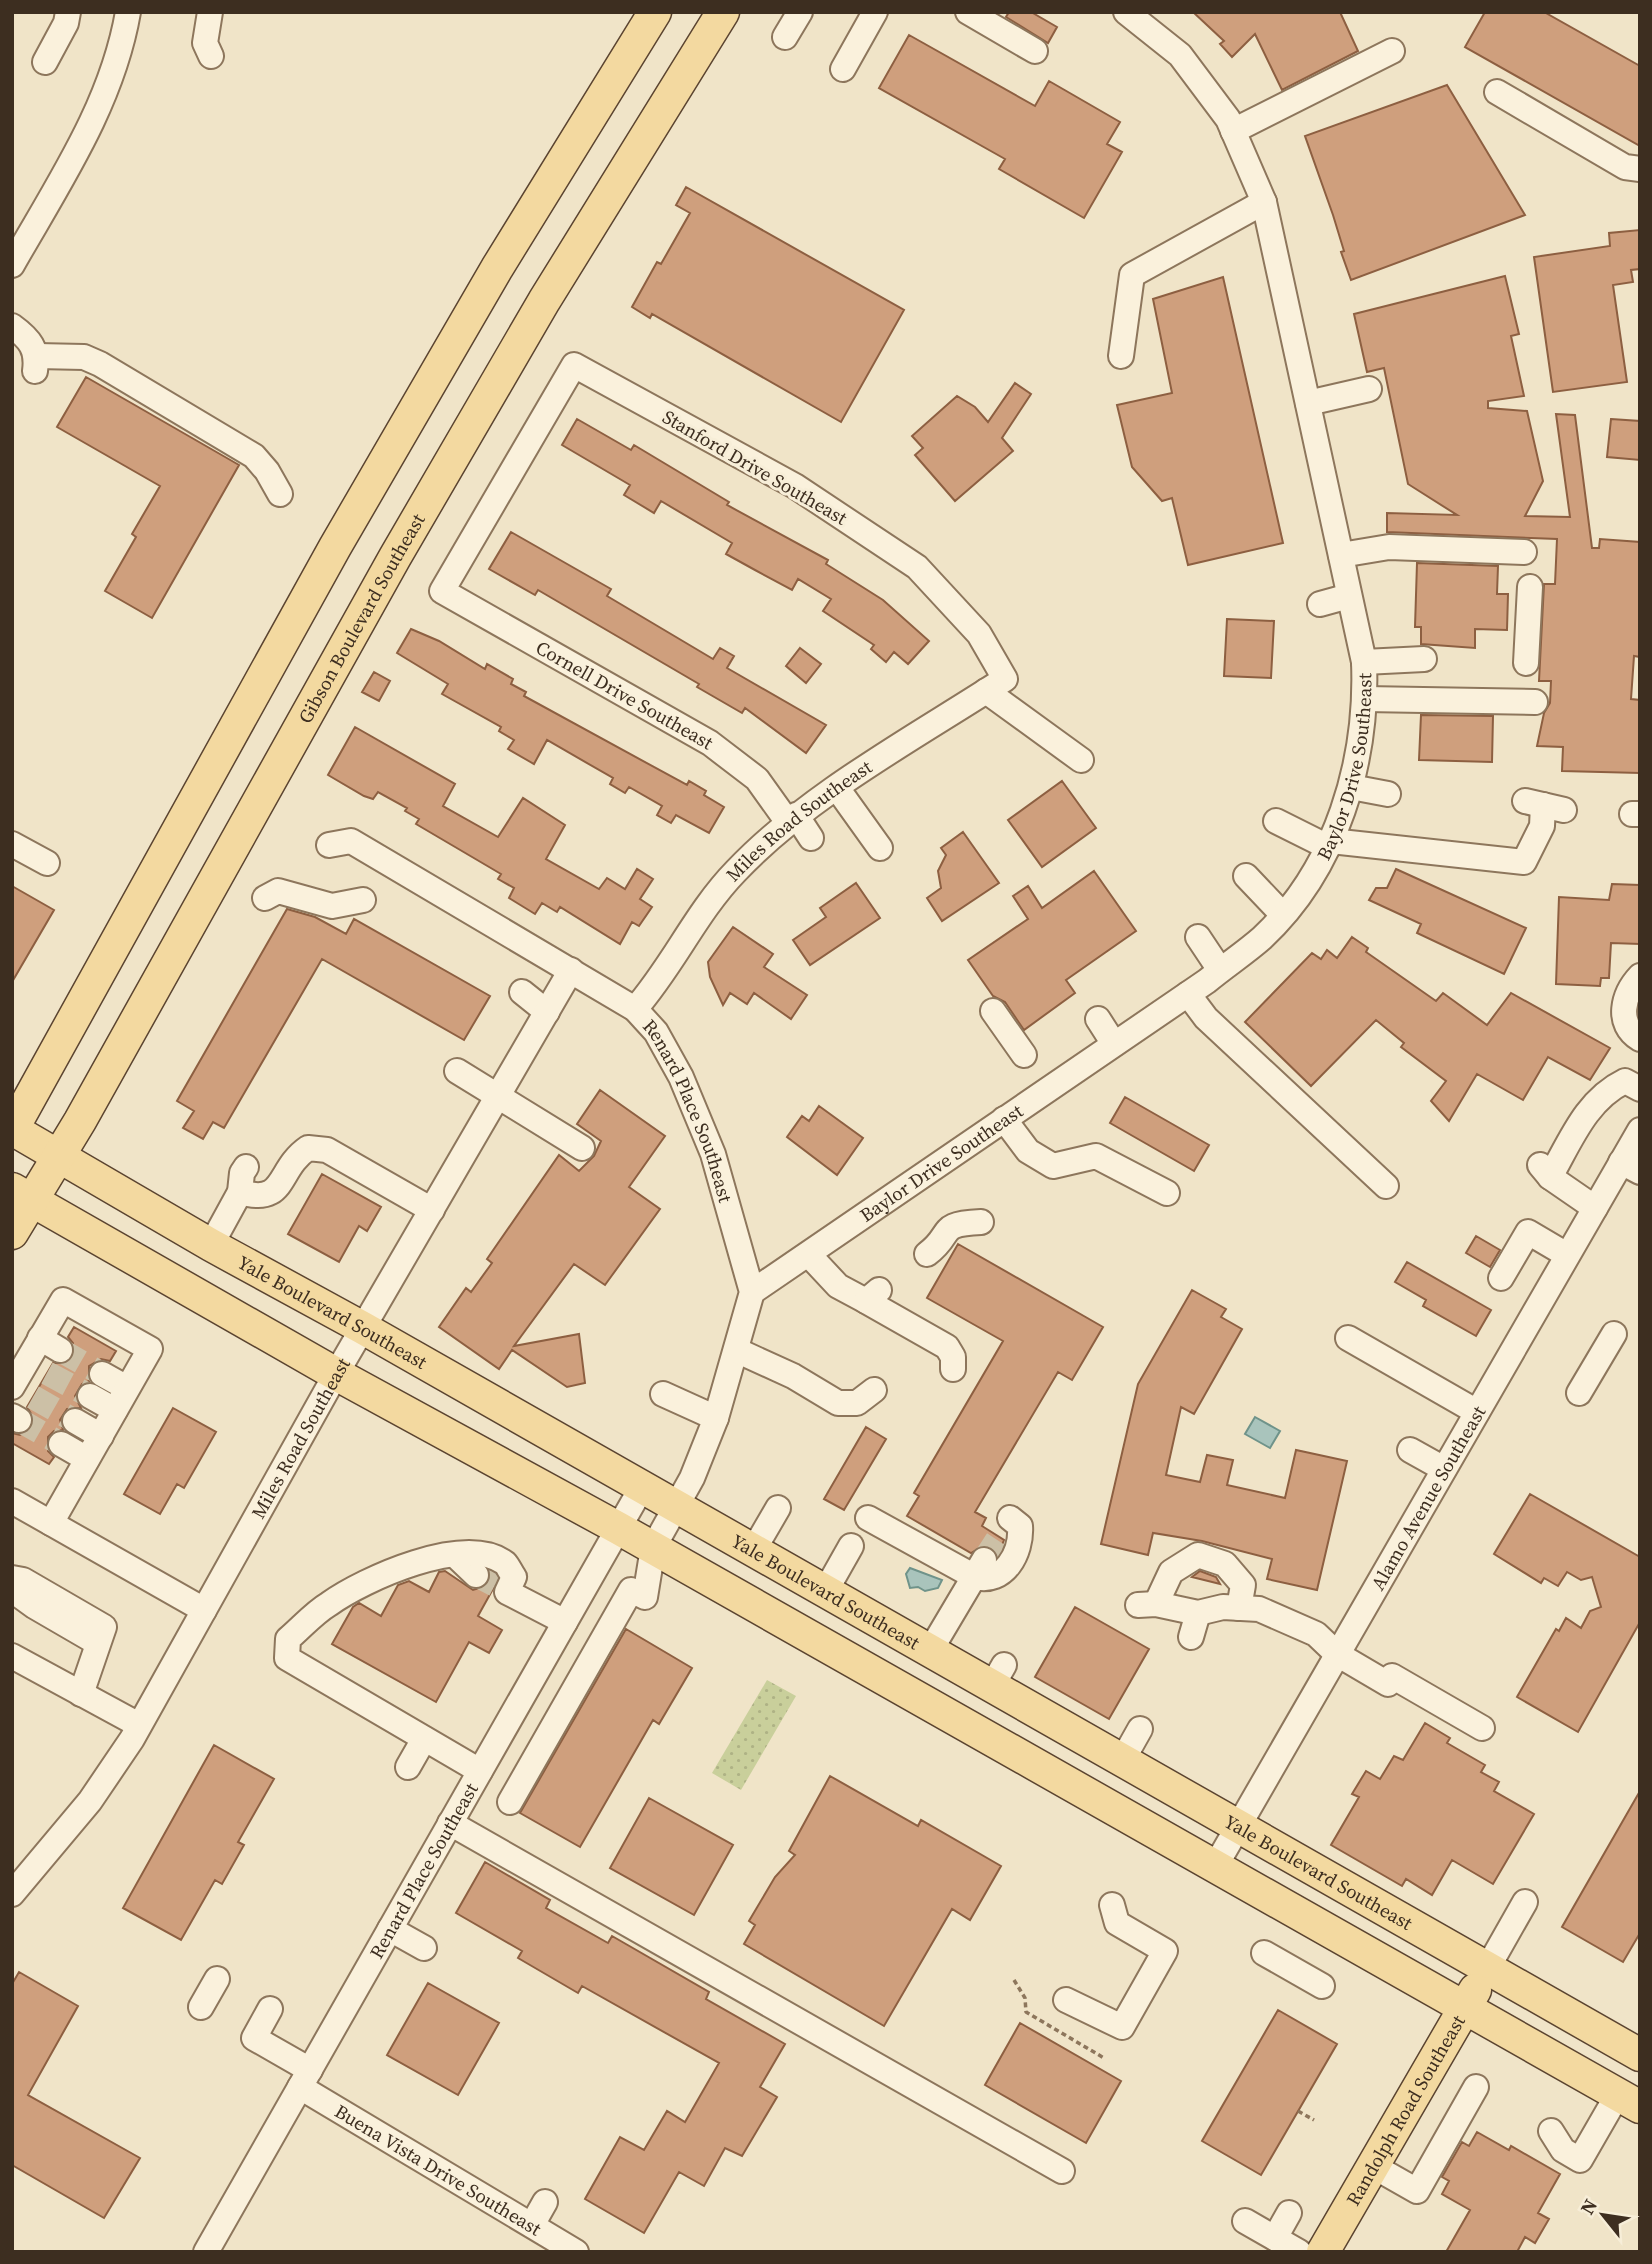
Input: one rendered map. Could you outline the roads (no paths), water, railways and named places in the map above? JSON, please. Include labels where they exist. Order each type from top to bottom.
[{"type":"main road","points":[[12,1130],[335,547],[497,268],[655,12]]},
{"type":"main road","name":"Gibson Boulevard Southeast","points":[[12,1233],[23,1195],[59,1157],[395,557],[544,301],[723,12]]},
{"type":"main road","name":"Yale Boulevard Southeast","points":[[12,1130],[930,1651],[998,1675],[1122,1761],[1640,2055]]},
{"type":"main road","points":[[23,1195],[336,1374],[618,1528],[1216,1865],[1629,2101]]},
{"type":"main road","name":"Randolph Road Southeast","points":[[1323,2252],[1487,1969]]},
{"type":"street","points":[[45,62],[66,23],[68,12]]},
{"type":"street","points":[[12,265],[102,103],[122,48],[128,12]]},
{"type":"street","points":[[210,12],[205,43],[211,56]]},
{"type":"street","points":[[785,37],[800,12]]},
{"type":"street","points":[[843,69],[875,12]]},
{"type":"street","points":[[968,12],[1035,51]]},
{"type":"street","name":"Baylor Drive Southeast","points":[[752,1292],[1188,993],[1262,938],[1303,890],[1329,844],[1351,787],[1365,699],[1363,662],[1264,202],[1228,119],[1180,55],[1126,12]]},
{"type":"street","points":[[1233,131],[1392,51]]},
{"type":"street","points":[[1497,92],[1625,167],[1640,169]]},
{"type":"street","points":[[1121,356],[1132,275],[1264,202]]},
{"type":"street","points":[[12,326],[28,338],[36,364],[84,358],[100,364],[254,456],[267,471],[280,494]]},
{"type":"street","name":"Stanford Drive Southeast","points":[[442,591],[574,365],[795,486],[917,567],[979,634],[996,685]]},
{"type":"street","points":[[1308,403],[1369,389]]},
{"type":"street","points":[[1341,555],[1389,547],[1524,552]]},
{"type":"street","points":[[1526,663],[1530,587]]},
{"type":"street","name":"Cornell Drive Southeast","points":[[442,591],[710,743],[757,779],[811,838]]},
{"type":"street","points":[[1320,604],[1349,596]]},
{"type":"street","points":[[1363,662],[1424,659]]},
{"type":"street","points":[[996,685],[1081,760]]},
{"type":"street","name":"Miles Road Southeast","points":[[635,1009],[659,982],[690,932],[734,873],[792,818],[996,685]]},
{"type":"street","points":[[1365,699],[1535,702]]},
{"type":"street","points":[[1351,787],[1388,794]]},
{"type":"street","points":[[837,788],[880,848]]},
{"type":"street","points":[[1276,821],[1329,844],[1524,862],[1542,826],[1544,805]]},
{"type":"street","name":"Renard Place Southeast","points":[[329,845],[351,841],[635,1009],[656,1032],[681,1077],[713,1154],[752,1292]]},
{"type":"street","points":[[12,844],[47,863]]},
{"type":"street","points":[[1246,876],[1283,915]]},
{"type":"street","points":[[265,898],[278,891],[332,906],[363,900]]},
{"type":"street","points":[[1198,937],[1220,970]]},
{"type":"street","name":"Miles Road Southeast","points":[[12,1894],[90,1801],[139,1725],[336,1374],[571,970]]},
{"type":"street","points":[[1640,976],[1623,1007],[1625,1023],[1640,1039]]},
{"type":"street","points":[[522,992],[547,1012]]},
{"type":"street","points":[[1188,993],[1206,1018],[1386,1186]]},
{"type":"street","points":[[993,1012],[1028,1052],[1048,1089]]},
{"type":"street","points":[[1098,1019],[1114,1044]]},
{"type":"street","points":[[457,1071],[582,1148]]},
{"type":"street","points":[[1595,1208],[1545,1171],[1605,1090],[1625,1081],[1640,1088]]},
{"type":"street","points":[[1004,1119],[1028,1151],[1053,1166],[1096,1156],[1167,1193]]},
{"type":"street","name":"Alamo Avenue Southeast","points":[[1216,1865],[1567,1255],[1595,1208],[1631,1167],[1640,1130]]},
{"type":"street","points":[[240,1192],[260,1198],[271,1194],[296,1156],[308,1148],[327,1150],[432,1210]]},
{"type":"street","points":[[211,1245],[240,1192],[242,1173],[246,1167]]},
{"type":"street","points":[[927,1254],[934,1248],[946,1228],[956,1223],[981,1222]]},
{"type":"street","points":[[1501,1278],[1528,1232],[1567,1255]]},
{"type":"street","points":[[809,1255],[838,1286],[873,1295],[908,1338],[947,1347],[953,1357],[953,1369]]},
{"type":"street","points":[[510,1802],[631,1590],[645,1597],[653,1548],[677,1508],[716,1418],[752,1292]]},
{"type":"street","points":[[19,1390],[50,1344],[63,1300],[150,1349],[51,1523]]},
{"type":"street","points":[[1579,1393],[1614,1334]]},
{"type":"street","points":[[1348,1338],[1477,1412]]},
{"type":"street","points":[[736,1350],[793,1376],[838,1403],[858,1403],[874,1390]]},
{"type":"street","points":[[102,1374],[127,1388]]},
{"type":"street","points":[[663,1394],[716,1418]]},
{"type":"street","points":[[90,1395],[115,1410]]},
{"type":"street","points":[[75,1421],[101,1436]]},
{"type":"street","points":[[61,1444],[88,1459]]},
{"type":"street","points":[[1410,1450],[1444,1469]]},
{"type":"street","name":"Renard Place Southeast","points":[[206,2252],[642,1487]]},
{"type":"street","points":[[12,1501],[204,1610]]},
{"type":"street","points":[[753,1551],[778,1508]]},
{"type":"street","points":[[868,1518],[979,1568],[988,1581],[1002,1575],[1021,1541],[1020,1526],[1008,1521]]},
{"type":"street","points":[[825,1592],[851,1546]]},
{"type":"street","points":[[480,1771],[286,1658],[288,1639],[329,1604],[393,1569],[440,1556],[475,1553],[505,1563],[514,1577],[493,1584]]},
{"type":"street","points":[[1239,1608],[1243,1585],[1225,1564],[1198,1555],[1171,1572],[1147,1604],[1198,1613],[1223,1607],[1239,1608],[1259,1609],[1316,1634],[1337,1654],[1482,1728]]},
{"type":"street","points":[[456,1556],[493,1584],[565,1622]]},
{"type":"street","points":[[930,1651],[979,1568]]},
{"type":"street","points":[[12,1578],[23,1580],[104,1627],[96,1642],[81,1694]]},
{"type":"street","points":[[12,1590],[96,1642]]},
{"type":"street","points":[[1191,1637],[1198,1613]]},
{"type":"street","points":[[12,1656],[139,1725]]},
{"type":"street","points":[[1122,1761],[1140,1729]]},
{"type":"street","points":[[408,1767],[424,1739]]},
{"type":"street","points":[[450,1823],[1062,2171]]},
{"type":"street","points":[[1487,1969],[1525,1902]]},
{"type":"street","points":[[1066,2000],[1122,2027],[1165,1951],[1118,1923],[1112,1905]]},
{"type":"street","points":[[390,1929],[424,1948]]},
{"type":"street","points":[[1264,1953],[1322,1986]]},
{"type":"street","points":[[201,2007],[217,1979]]},
{"type":"street","name":"Buena Vista Drive Southeast","points":[[270,2009],[254,2038],[305,2078],[576,2252]]},
{"type":"street","points":[[1373,2166],[1417,2191],[1476,2088]]},
{"type":"street","points":[[1551,2131],[1563,2150],[1580,2160],[1629,2101]]},
{"type":"street","points":[[532,2225],[545,2202]]},
{"type":"street","points":[[1275,2238],[1289,2213]]},
{"type":"street","points":[[1245,2221],[1299,2252]]},
{"type":"water","points":[[1255,1417],[1280,1431],[1270,1448],[1245,1434]]},
{"type":"water","points":[[910,1568],[942,1580],[938,1588],[925,1591],[918,1587],[910,1588],[906,1574]]},
{"type":"tunnel","points":[[60,1350],[102,1374]]},
{"type":"tunnel","points":[[47,1373],[90,1396]]},
{"type":"tunnel","points":[[33,1397],[75,1421]]},
{"type":"tunnel","points":[[19,1420],[61,1444]]},
{"type":"tunnel","points":[[984,1560],[999,1537]]},
{"type":"tunnel","points":[[476,1575],[495,1585]]}]
